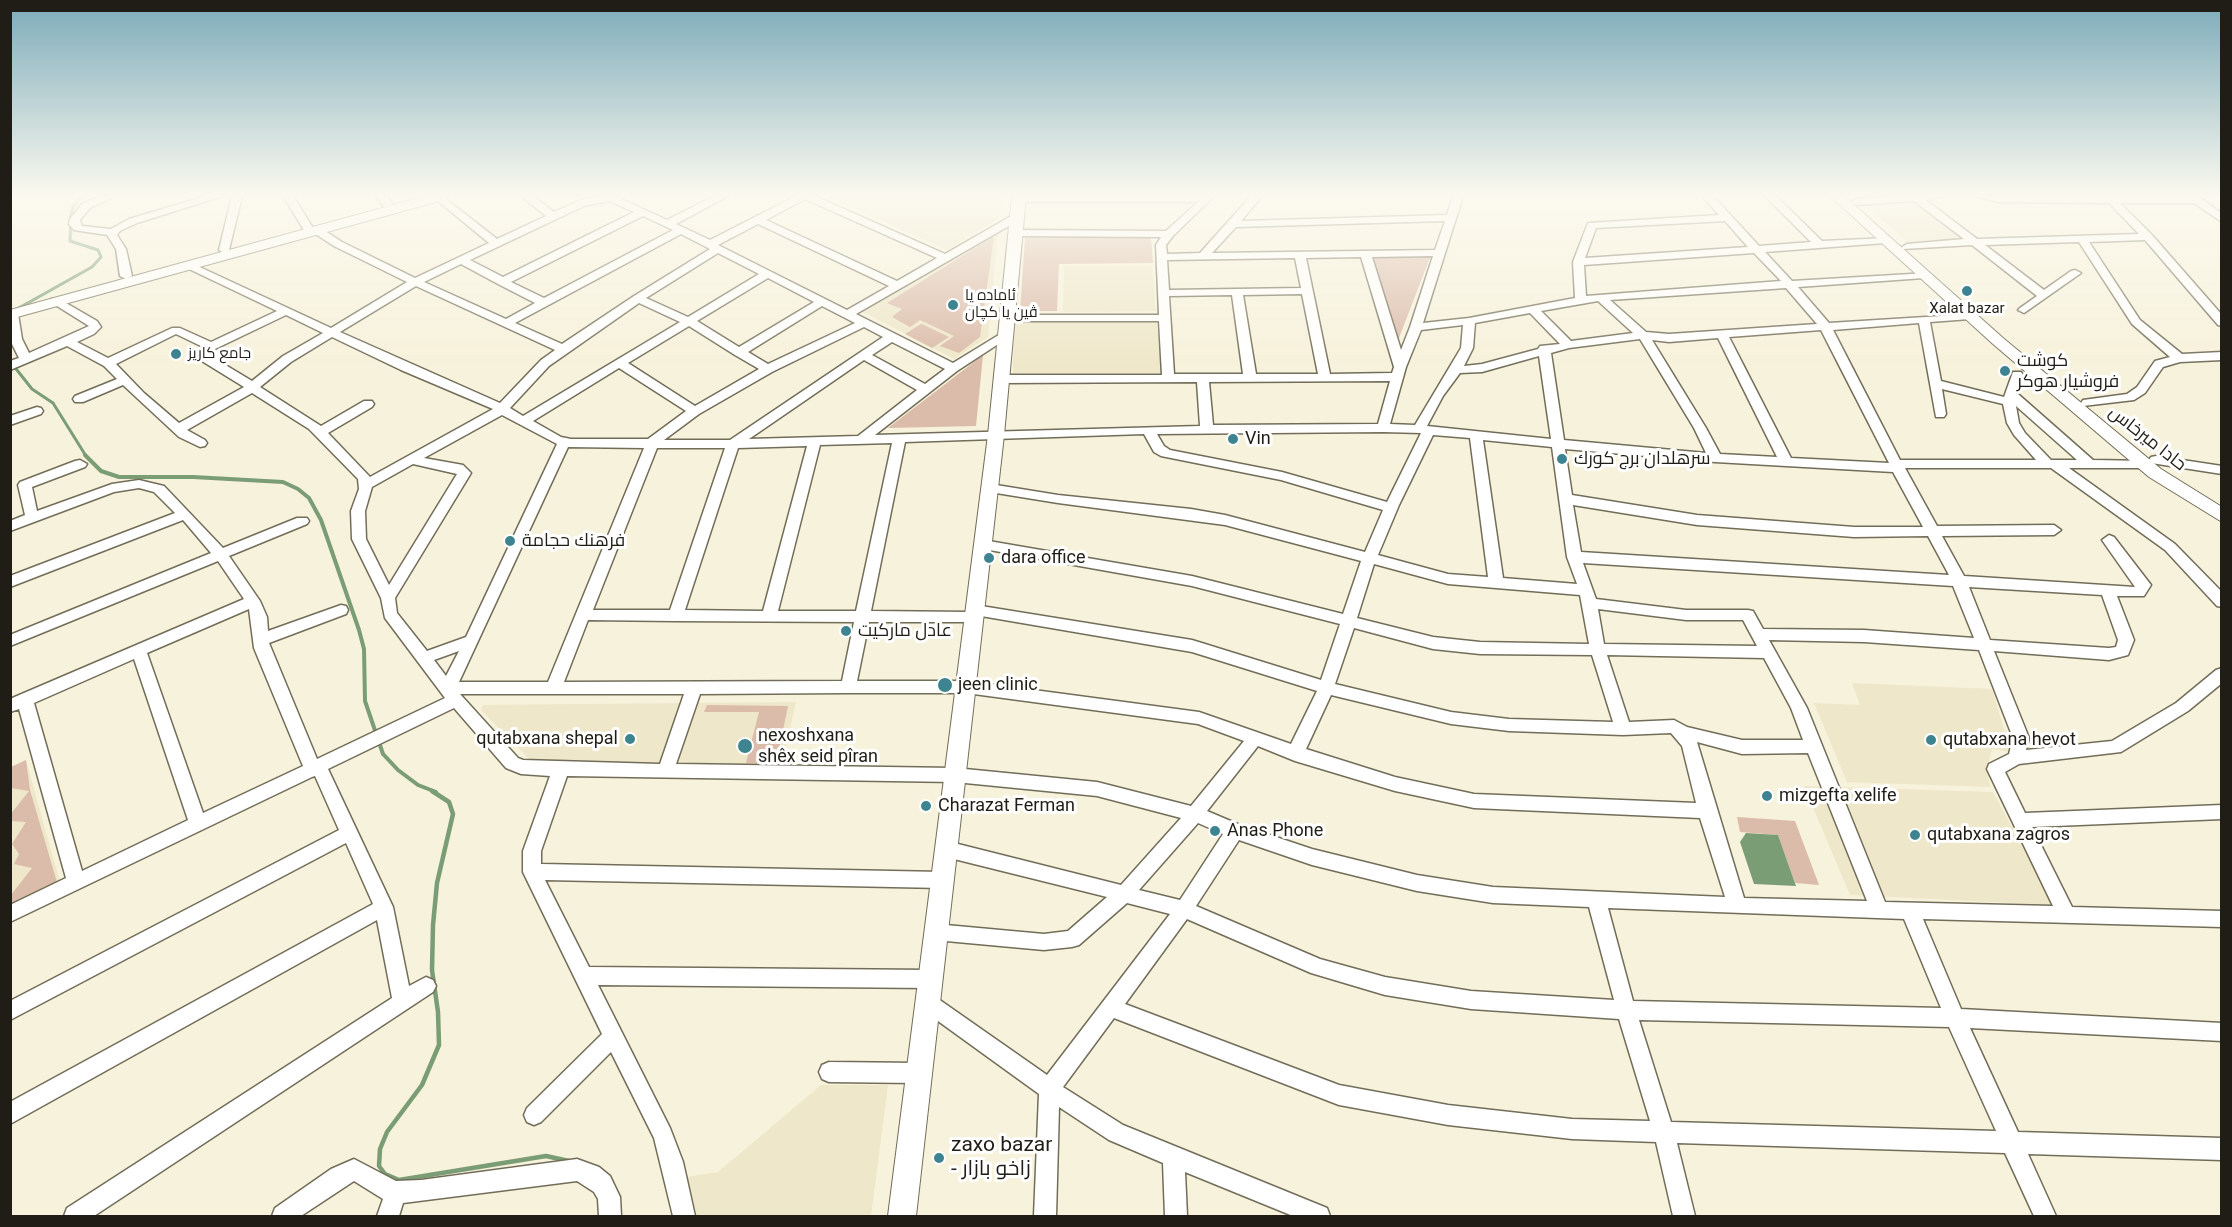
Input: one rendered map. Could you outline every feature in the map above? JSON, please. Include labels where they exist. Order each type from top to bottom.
[{"type":"main road","points":[[11,312],[55,302],[126,276],[212,253]]},
{"type":"main road","points":[[11,312],[30,302],[190,266],[232,253]]},
{"type":"main road","points":[[902,1216],[990,488],[1013,253]]},
{"type":"main road","name":"حادا ميرخاس","points":[[1899,253],[1970,316],[2150,462],[2222,516]]},
{"type":"main road","points":[[1913,253],[2087,403],[2150,462],[2222,504]]},
{"type":"street","points":[[122,253],[126,276]]},
{"type":"street","points":[[357,253],[563,349]]},
{"type":"street","points":[[178,429],[251,388],[287,359],[415,282],[475,253]]},
{"type":"street","points":[[502,282],[560,253]]},
{"type":"street","points":[[508,322],[637,253]]},
{"type":"street","points":[[704,253],[563,349],[545,363],[501,410],[367,484],[358,511],[359,539],[388,597],[395,622],[426,657],[452,694],[512,763],[529,769],[955,775],[1097,789],[1195,814],[1235,831],[1312,857],[1417,883],[1493,895],[1737,906],[2222,919]]},
{"type":"street","points":[[725,253],[953,368]]},
{"type":"street","points":[[829,253],[897,285]]},
{"type":"street","points":[[935,253],[944,257]]},
{"type":"street","points":[[846,315],[950,253]]},
{"type":"street","points":[[1162,253],[1168,378]]},
{"type":"street","points":[[1202,257],[1206,253]]},
{"type":"street","points":[[1162,257],[1410,253]]},
{"type":"street","points":[[1383,428],[1399,372],[1441,253]]},
{"type":"street","points":[[1581,253],[1578,261],[1581,300]]},
{"type":"street","points":[[1578,261],[1694,253]]},
{"type":"street","points":[[1762,253],[1825,326],[1959,581],[2022,738],[2016,758]]},
{"type":"street","points":[[1987,253],[2043,295]]},
{"type":"street","points":[[2091,253],[2136,322],[2179,358]]},
{"type":"street","points":[[2162,253],[2221,322]]},
{"type":"street","points":[[1366,255],[1399,372]]},
{"type":"street","points":[[1300,256],[1325,377]]},
{"type":"street","points":[[461,260],[544,303]]},
{"type":"street","points":[[190,266],[331,333],[487,401],[522,422],[564,442],[652,445],[734,444],[1148,430],[1383,428],[1715,458],[1786,462],[1897,466],[2150,462],[2222,470]]},
{"type":"street","points":[[2024,310],[2075,273]]},
{"type":"street","points":[[522,422],[766,274]]},
{"type":"street","points":[[1416,327],[1469,321],[1600,297],[1924,275]]},
{"type":"street","points":[[1164,293],[1237,294],[1308,291]]},
{"type":"street","points":[[1237,294],[1250,377]]},
{"type":"street","points":[[1600,297],[1642,335],[1700,428],[1715,458]]},
{"type":"street","points":[[638,298],[690,322],[768,369]]},
{"type":"street","points":[[10,366],[90,332],[95,325],[55,302]]},
{"type":"street","points":[[740,352],[821,302]]},
{"type":"street","points":[[1532,309],[1568,345]]},
{"type":"street","points":[[286,311],[211,346],[202,352],[202,358],[297,414],[321,432],[367,484]]},
{"type":"street","points":[[11,312],[16,339],[26,359]]},
{"type":"street","points":[[1456,370],[1482,368],[1544,349],[1642,335],[1668,338],[1970,316]]},
{"type":"street","points":[[863,438],[1007,327],[1164,318]]},
{"type":"street","points":[[1924,319],[1940,414]]},
{"type":"street","points":[[1295,754],[1326,688],[1369,560],[1424,430],[1467,348],[1469,321]]},
{"type":"street","points":[[554,687],[652,445],[659,435],[695,411],[768,369],[863,323]]},
{"type":"street","points":[[108,363],[176,330],[211,346]]},
{"type":"street","points":[[1721,333],[1786,462]]},
{"type":"street","points":[[676,616],[734,444],[892,336]]},
{"type":"street","points":[[69,342],[108,363],[178,429],[200,443]]},
{"type":"street","points":[[1544,349],[1574,557],[1588,596],[1598,651],[1623,729]]},
{"type":"street","points":[[863,355],[926,390]]},
{"type":"street","points":[[2087,403],[2130,397],[2141,390],[2159,364],[2179,358],[2222,356]]},
{"type":"street","points":[[619,363],[695,411]]},
{"type":"street","points":[[1002,379],[1325,377],[1399,372]]},
{"type":"street","points":[[2017,375],[2010,398],[2013,423],[2020,435],[2051,464],[2139,523],[2170,548],[2222,602]]},
{"type":"street","points":[[1203,378],[1208,430]]},
{"type":"street","points":[[79,399],[125,380]]},
{"type":"street","points":[[1934,383],[2010,398],[2090,464]]},
{"type":"street","points":[[321,432],[368,404]]},
{"type":"street","points":[[10,421],[37,411]]},
{"type":"street","points":[[1148,430],[1159,449],[1166,453],[1282,476],[1391,508]]},
{"type":"street","points":[[1476,436],[1496,584]]},
{"type":"street","points":[[848,688],[900,437]]},
{"type":"street","points":[[769,616],[815,441]]},
{"type":"street","points":[[452,694],[472,641],[564,442]]},
{"type":"street","points":[[388,597],[464,473],[458,468],[413,460]]},
{"type":"street","points":[[32,518],[25,485],[80,464]]},
{"type":"street","points":[[10,526],[112,488],[139,484],[159,489],[185,514],[220,554],[253,601],[259,617],[260,640],[316,769],[384,907],[402,1001]]},
{"type":"street","points":[[990,488],[1225,520],[1369,560],[1448,579],[1588,596],[1686,615],[1748,615],[1766,652],[1799,708],[1880,909]]},
{"type":"street","points":[[1567,499],[1697,520],[1854,532],[2054,530]]},
{"type":"street","points":[[10,582],[185,514]]},
{"type":"street","points":[[10,641],[302,521]]},
{"type":"street","points":[[1574,557],[2139,592],[2144,585],[2109,540]]},
{"type":"street","points":[[983,545],[1192,581],[1433,643],[1480,648],[1766,652]]},
{"type":"street","points":[[1758,634],[1864,636],[2109,654],[2123,651],[2126,640],[2108,591]]},
{"type":"street","points":[[76,882],[18,703],[253,601]]},
{"type":"street","points":[[260,640],[341,610]]},
{"type":"street","points":[[584,615],[864,618],[975,613],[1192,646],[1326,688],[1451,718],[1509,725],[1623,729],[1674,726],[1682,732],[1690,745],[1707,811],[1737,906]]},
{"type":"street","points":[[426,657],[472,641]]},
{"type":"street","points":[[139,651],[198,824]]},
{"type":"street","points":[[2067,915],[1995,769],[2016,758],[2115,747],[2182,706],[2222,674]]},
{"type":"street","points":[[10,914],[369,743],[401,727],[452,694],[554,687],[966,687],[1199,718],[1256,737],[1295,754],[1395,784],[1474,801],[1707,811]]},
{"type":"street","points":[[666,770],[694,687]]},
{"type":"street","points":[[1682,732],[1742,747],[1813,746]]},
{"type":"street","points":[[936,932],[1044,942],[1072,939],[1125,893],[1195,814],[1256,737]]},
{"type":"street","points":[[561,769],[532,851],[532,872],[663,1135],[672,1162],[684,1216]]},
{"type":"street","points":[[2020,820],[2222,812]]},
{"type":"street","points":[[1045,1216],[1049,1089],[1184,909],[1235,831]]},
{"type":"street","points":[[10,1011],[349,832]]},
{"type":"street","points":[[946,849],[1184,909],[1318,967],[1385,986],[1471,1000],[1626,1010],[1955,1018],[2222,1032]]},
{"type":"street","points":[[532,872],[942,880]]},
{"type":"street","points":[[1596,900],[1626,1010],[1664,1132],[1684,1216]]},
{"type":"street","points":[[10,1114],[384,907]]},
{"type":"street","points":[[1910,910],[1955,1018],[2045,1216]]},
{"type":"street","points":[[584,976],[930,979]]},
{"type":"street","points":[[75,1216],[426,986]]},
{"type":"street","points":[[927,1002],[1049,1089],[1116,1133],[1174,1159],[1318,1216]]},
{"type":"street","points":[[1111,1008],[1339,1095],[1448,1115],[1572,1129],[2222,1149]]},
{"type":"street","points":[[534,1115],[615,1035]]},
{"type":"street","points":[[829,1072],[918,1073]]},
{"type":"street","points":[[1174,1159],[1176,1216]]},
{"type":"street","points":[[292,1213],[339,1177],[354,1170],[383,1188],[396,1192],[421,1191],[577,1170],[591,1174],[602,1184],[609,1197],[610,1216]]},
{"type":"street","points":[[388,1216],[396,1192]]},
{"type":"shaded area","points":[[960,253],[996,253],[988,337],[954,359],[863,312]]},
{"type":"shaded area","points":[[966,253],[992,253],[980,337],[959,353],[940,346],[954,336],[920,320],[910,327],[892,317],[902,309],[887,303]]},
{"type":"shaded area","points":[[1024,253],[1152,253],[1153,263],[1059,264],[1057,311],[1020,311]]},
{"type":"shaded area","points":[[1431,255],[1397,343],[1372,256]]},
{"type":"shaded area","points":[[1064,266],[1152,266],[1156,311],[1063,312]]},
{"type":"shaded area","points":[[1014,321],[1157,321],[1161,373],[1013,373]]},
{"type":"shaded area","points":[[921,324],[949,337],[932,348],[905,334]]},
{"type":"shaded area","points":[[983,355],[976,426],[888,428]]},
{"type":"shaded area","points":[[1852,683],[1992,689],[2011,752],[1992,749],[1987,770],[1990,787],[1847,782],[1814,703],[1860,705]]},
{"type":"shaded area","points":[[796,702],[781,768],[676,769],[695,703]]},
{"type":"shaded area","points":[[682,703],[660,766],[537,767],[481,710],[483,705]]},
{"type":"shaded area","points":[[707,705],[788,706],[776,764],[746,763],[759,712],[704,712]]},
{"type":"shaded area","points":[[26,760],[61,886],[11,911],[11,767]]},
{"type":"shaded area","points":[[26,760],[30,790],[58,886],[11,909],[11,895],[32,868],[14,864],[19,854],[12,844],[26,822],[11,821],[10,815],[29,791],[11,788],[11,767]]},
{"type":"shaded area","points":[[1804,786],[1993,792],[2054,905],[1850,895]]},
{"type":"shaded area","points":[[1737,817],[1795,821],[1819,885],[1795,883],[1778,835],[1740,832]]},
{"type":"shaded area","points":[[1746,833],[1778,835],[1796,886],[1754,884],[1740,842]]},
{"type":"shaded area","points":[[821,1085],[888,1085],[871,1216],[697,1216],[687,1177],[718,1172]]},
{"type":"waterway","points":[[17,309],[92,267],[101,257],[99,253]]},
{"type":"waterway","points":[[13,365],[32,389],[53,403],[86,456]]},
{"type":"waterway","points":[[86,456],[101,471],[119,477],[193,477],[283,482],[298,489],[309,498],[321,520],[359,630],[364,649],[365,701],[383,754],[398,770],[418,785],[436,792]]},
{"type":"waterway","points":[[432,791],[449,802],[453,814],[437,883],[433,925],[432,970],[438,1012],[439,1045],[422,1085],[387,1132],[380,1149],[379,1166],[385,1174],[399,1180],[546,1156],[569,1161]]},
{"type":"place","name":"Xalat bazar","points":[[1967,291]]},
{"type":"place","name":"ئاماده یا ڤین یا کچان","points":[[953,305]]},
{"type":"place","name":"جامع كاريز","points":[[176,354]]},
{"type":"place","name":"كوشت فروشيار هوكر","points":[[2005,371]]},
{"type":"place","name":"Vin","points":[[1233,439]]},
{"type":"place","name":"سرهلدان برج كورك","points":[[1562,459]]},
{"type":"place","name":"فرهنك حجامة","points":[[510,541]]},
{"type":"place","name":"dara office","points":[[989,558]]},
{"type":"place","name":"عادل ماركيت","points":[[846,631]]},
{"type":"place","name":"jeen clinic","points":[[945,685]]},
{"type":"place","name":"qutabxana shepal","points":[[630,739]]},
{"type":"place","name":"qutabxana hevot","points":[[1931,740]]},
{"type":"place","name":"nexoshxana shêx seid pîran","points":[[745,746]]},
{"type":"place","name":"mizgefta xelife","points":[[1767,796]]},
{"type":"place","name":"Charazat Ferman","points":[[926,806]]},
{"type":"place","name":"Anas Phone","points":[[1215,831]]},
{"type":"place","name":"qutabxana zagros","points":[[1915,835]]},
{"type":"place","name":"zaxo bazar - زاخو بازار","points":[[939,1158]]}]
